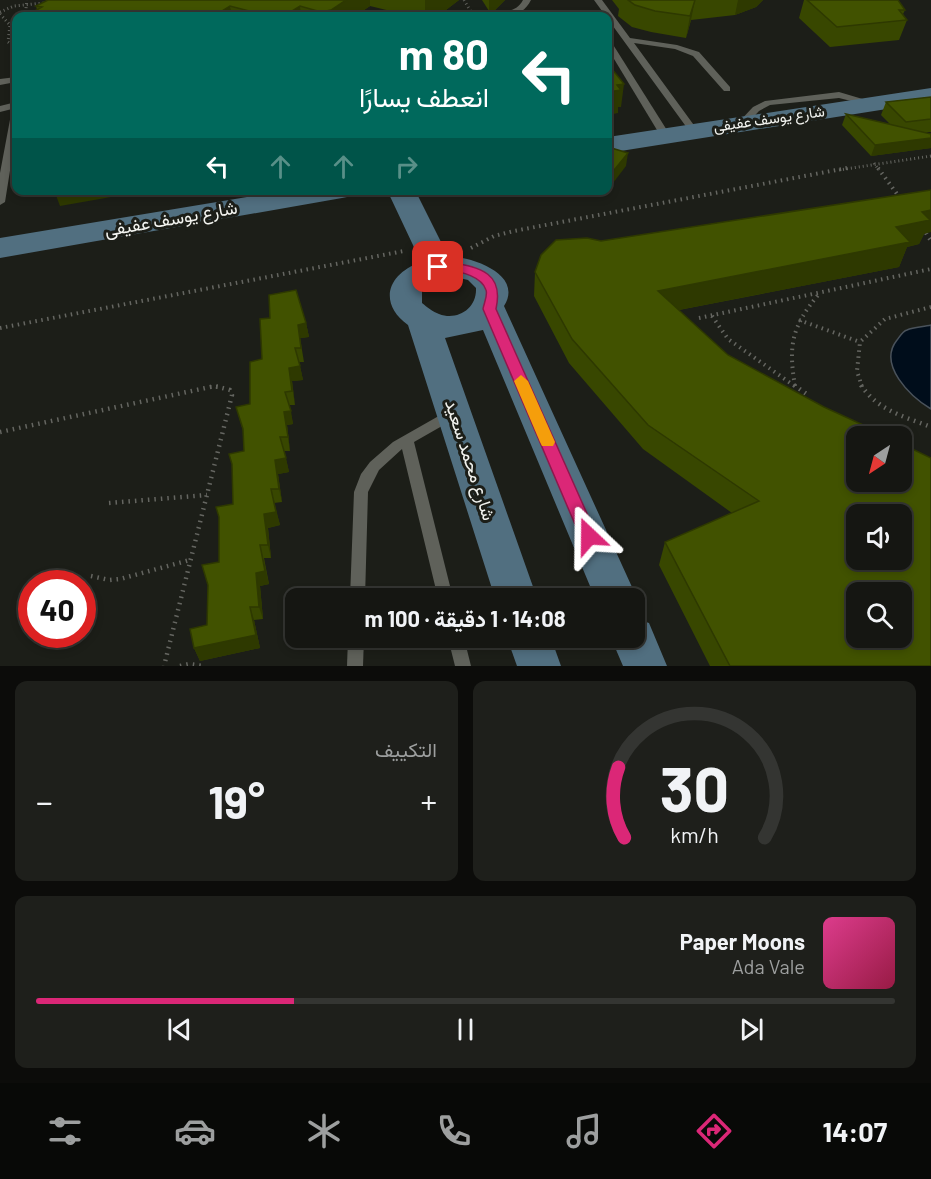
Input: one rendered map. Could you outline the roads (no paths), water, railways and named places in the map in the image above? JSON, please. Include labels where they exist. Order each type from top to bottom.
[{"type":"street","name":"شارع يوسف عفيفى","points":[[612,144],[931,95]]},
{"type":"street","name":"شارع يوسف عفيفى","points":[[0,248],[313,195]]},
{"type":"street","points":[[404,195],[439,260],[474,271],[490,284],[493,292],[490,309],[612,588]]},
{"type":"street","points":[[439,260],[417,276],[405,291],[407,308],[423,321],[435,326],[461,326],[483,316],[490,309]]},
{"type":"street","name":"شارع محمد سعيد","points":[[423,321],[513,588]]},
{"type":"street","points":[[533,648],[539,666]]},
{"type":"street","points":[[637,648],[645,666]]},
{"type":"lane","points":[[513,12],[523,8],[527,0]]},
{"type":"lane","points":[[612,19],[693,130]]},
{"type":"lane","points":[[627,40],[677,47],[696,54],[728,89]]},
{"type":"lane","points":[[612,49],[665,135]]},
{"type":"lane","points":[[0,202],[12,133]]},
{"type":"lane","points":[[357,588],[361,492],[364,480],[379,459],[454,412]]},
{"type":"lane","points":[[407,441],[444,588]]},
{"type":"lane","points":[[356,648],[356,666]]},
{"type":"lane","points":[[458,648],[463,666]]},
{"type":"water","points":[[931,325],[931,409],[906,388],[894,370],[891,360],[892,350],[903,333],[910,329]]}]
